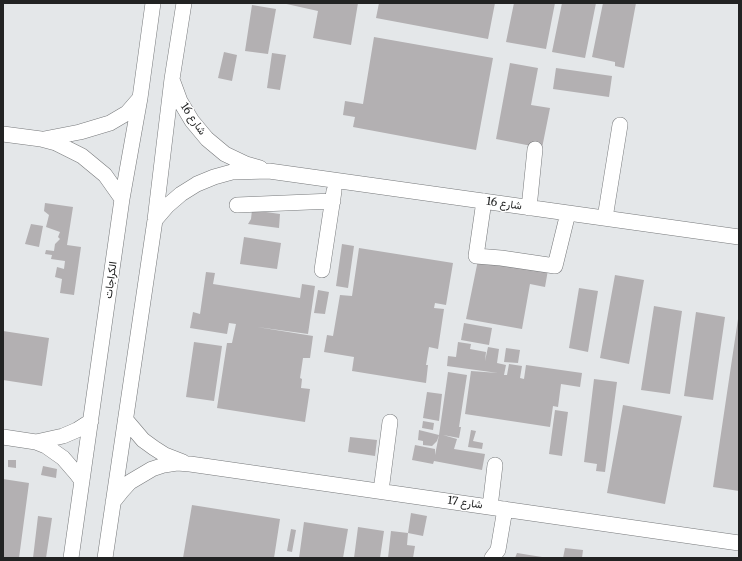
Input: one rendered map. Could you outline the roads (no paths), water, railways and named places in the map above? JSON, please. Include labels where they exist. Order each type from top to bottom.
[{"type":"street","name":"الكراجات","points":[[71,558],[122,199],[140,98],[153,3]]},
{"type":"street","points":[[105,558],[155,220],[172,79],[184,3]]},
{"type":"street","name":"شارع 16","points":[[172,79],[180,101],[192,121],[207,139],[226,154],[246,164],[269,171],[739,237]]},
{"type":"street","points":[[41,139],[80,132],[110,123],[126,113],[140,98]]},
{"type":"street","points":[[605,218],[620,125]]},
{"type":"street","points":[[3,134],[41,139],[69,149],[88,160],[105,175],[122,199]]},
{"type":"street","points":[[529,208],[535,149]]},
{"type":"street","name":"شارع 16","points":[[155,220],[167,206],[197,184],[232,172],[269,171]]},
{"type":"street","points":[[322,270],[336,181]]},
{"type":"street","points":[[237,205],[333,201]]},
{"type":"street","points":[[484,201],[476,256],[555,266],[568,213]]},
{"type":"street","name":"شارع 17","points":[[126,420],[139,435],[154,448],[178,460],[190,464]]},
{"type":"street","points":[[36,442],[63,436],[77,430],[91,421]]},
{"type":"street","points":[[380,491],[390,422]]},
{"type":"street","points":[[3,437],[36,442],[55,452],[63,458],[82,481]]},
{"type":"street","name":"شارع 17","points":[[113,502],[130,482],[152,469],[177,463],[739,543]]},
{"type":"street","points":[[490,507],[495,465]]},
{"type":"street","points":[[492,558],[498,550],[505,509]]}]
